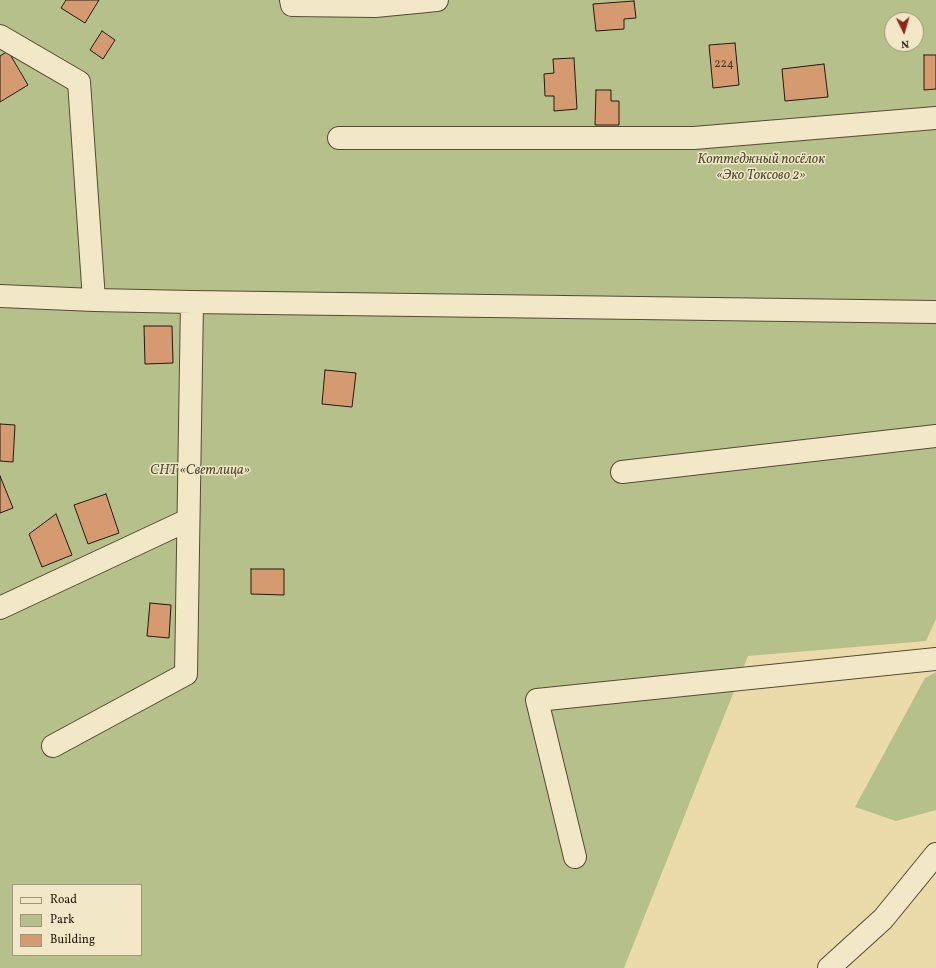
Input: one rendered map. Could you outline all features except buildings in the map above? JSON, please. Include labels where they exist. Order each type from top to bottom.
[{"type":"street","points":[[291,0],[292,5],[375,6],[436,0]]},
{"type":"street","points":[[0,36],[79,82],[94,300]]},
{"type":"street","points":[[339,138],[694,138],[936,118]]},
{"type":"street","points":[[0,296],[192,302],[936,312]]},
{"type":"street","points":[[53,746],[186,674],[192,302]]},
{"type":"street","points":[[622,472],[936,436]]},
{"type":"street","points":[[0,608],[188,520]]},
{"type":"street","points":[[575,857],[537,700],[936,659]]},
{"type":"street","points":[[829,968],[883,919],[936,854]]},
{"type":"green space","points":[[0,0],[936,0],[936,619],[926,641],[748,656],[624,968],[0,968]]},
{"type":"green space","points":[[936,672],[936,810],[896,821],[855,807],[925,678]]},
{"type":"park label","name":"Коттеджный посёлок «Эко Токсово 2»","points":[[761,168]]},
{"type":"park label","name":"СНТ «Светлица»","points":[[200,471]]}]
